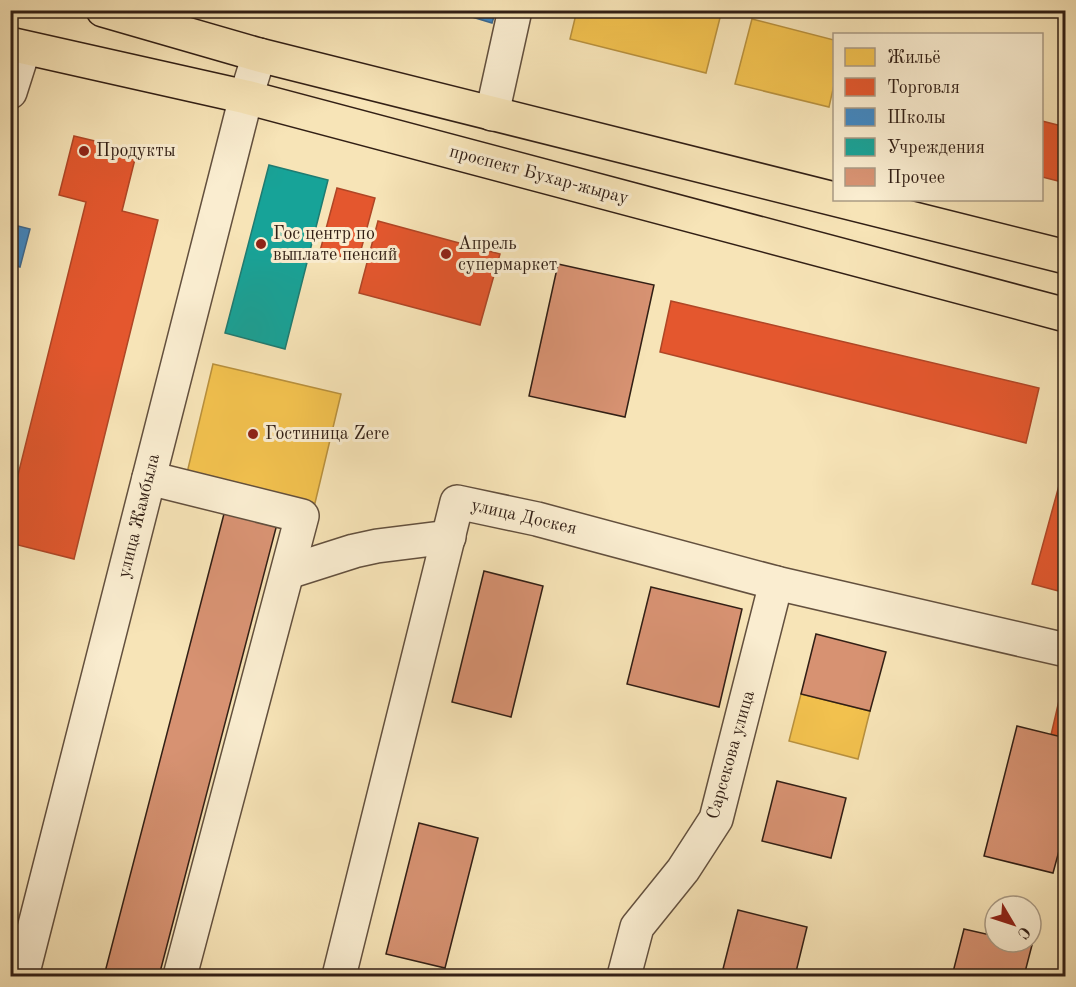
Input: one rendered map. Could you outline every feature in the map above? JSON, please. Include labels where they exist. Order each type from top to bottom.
[{"type":"main road","points":[[103,10],[259,55],[833,200]]},
{"type":"main road","name":"проспект Бухар-жырау","points":[[17,46],[246,97],[1065,315]]},
{"type":"main road","points":[[838,201],[1065,258]]},
{"type":"street","points":[[492,114],[515,10]]},
{"type":"street","points":[[10,92],[17,46]]},
{"type":"street","name":"улица Жамбыла","points":[[22,976],[246,97],[259,55]]},
{"type":"street","points":[[149,478],[302,516],[180,976]]},
{"type":"street","name":"улица Доскея","points":[[339,976],[458,502],[537,519],[776,583],[1065,650]]},
{"type":"street","points":[[288,572],[354,551],[448,537]]},
{"type":"street","name":"Сарсекова улица","points":[[624,976],[637,927],[683,870],[716,819],[776,583]]},
{"type":"building: Жильё","points":[[577,10],[722,10],[706,73],[570,39]]},
{"type":"building: Жильё","points":[[752,19],[833,40],[833,89],[829,107],[735,84]]},
{"type":"building: Жильё","points":[[213,364],[341,394],[315,503],[187,473]]},
{"type":"building: Жильё","points":[[801,694],[870,711],[858,759],[789,741]]},
{"type":"building: Торговля","points":[[1043,121],[1066,127],[1066,183],[1043,177]]},
{"type":"building: Торговля","points":[[74,136],[137,151],[122,211],[158,220],[74,559],[10,543],[10,507],[86,202],[59,195]]},
{"type":"building: Торговля","points":[[337,188],[375,198],[358,261],[320,251]]},
{"type":"building: Торговля","points":[[378,221],[500,254],[480,325],[359,293]]},
{"type":"building: Торговля","points":[[671,301],[1039,388],[1026,443],[660,352]]},
{"type":"building: Торговля","points":[[1066,460],[1066,593],[1032,584]]},
{"type":"building: Торговля","points":[[1064,679],[1066,680],[1066,738],[1051,735]]},
{"type":"building: Школы","points":[[449,10],[496,10],[492,23]]},
{"type":"building: Школы","points":[[10,224],[30,229],[20,267],[10,264]]},
{"type":"building: Учреждения","points":[[269,165],[328,180],[285,349],[225,333]]},
{"type":"building: Прочее","points":[[558,264],[654,285],[625,417],[529,396]]},
{"type":"building: Прочее","points":[[225,510],[277,524],[159,976],[104,976]]},
{"type":"building: Прочее","points":[[484,571],[543,586],[511,717],[452,702]]},
{"type":"building: Прочее","points":[[651,587],[742,609],[719,707],[627,684]]},
{"type":"building: Прочее","points":[[816,634],[886,652],[870,711],[801,694]]},
{"type":"building: Прочее","points":[[1017,726],[1066,738],[1066,825],[1053,873],[984,856]]},
{"type":"building: Прочее","points":[[777,781],[846,798],[831,858],[762,841]]},
{"type":"building: Прочее","points":[[419,823],[478,838],[445,968],[386,954]]},
{"type":"building: Прочее","points":[[738,910],[807,927],[795,976],[752,976],[723,969]]},
{"type":"building: Прочее","points":[[964,929],[983,933],[983,954],[1030,954],[1024,976],[952,976]]},
{"type":"place","name":"Продукты","points":[[84,151]]},
{"type":"place","name":"Гос центр по выплате пенсий","points":[[261,244]]},
{"type":"place","name":"Апрель супермаркет","points":[[446,254]]},
{"type":"place","name":"Гостиница Zere","points":[[253,434]]}]
